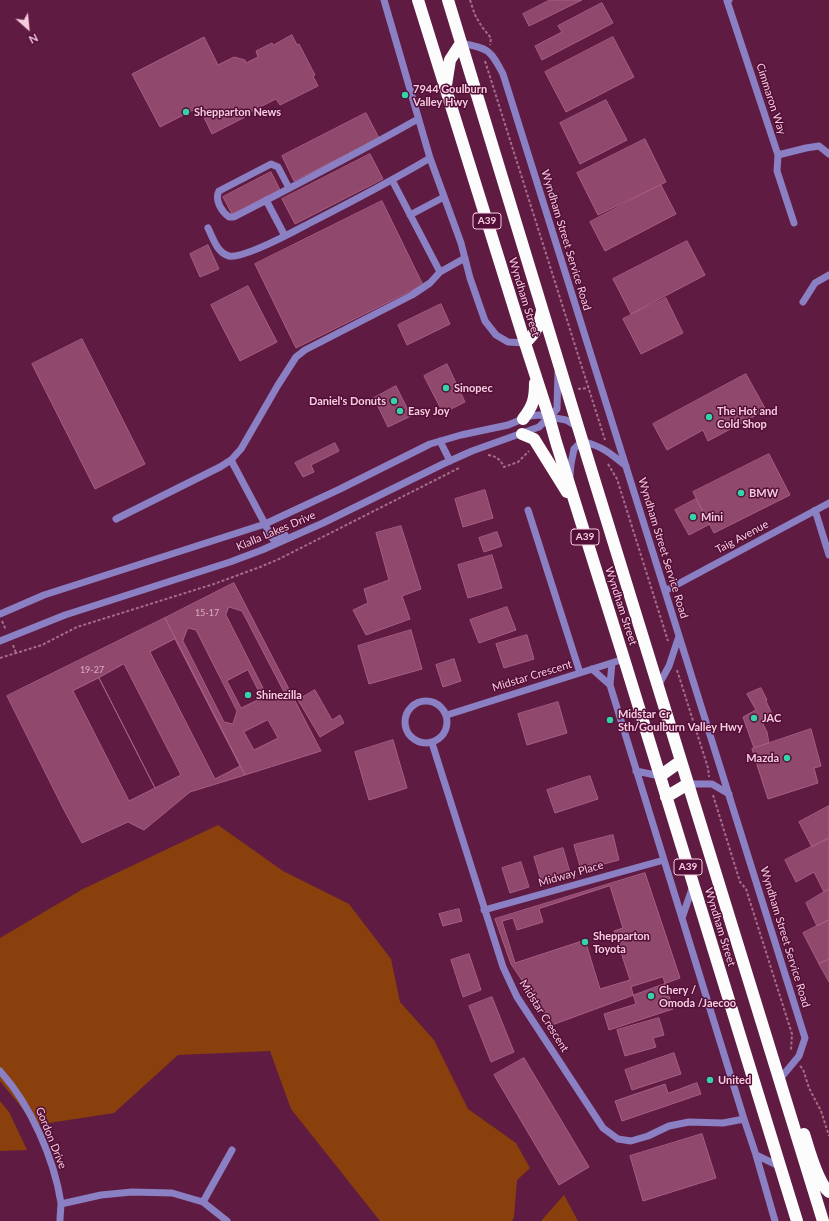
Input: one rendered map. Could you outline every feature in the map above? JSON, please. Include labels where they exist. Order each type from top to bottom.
[{"type":"highway","name":"Wyndham Street","points":[[418,0],[797,1218]]},
{"type":"highway","name":"Wyndham Street","points":[[448,0],[542,312],[559,362],[578,428],[823,1221]]},
{"type":"highway","points":[[446,88],[450,60],[461,43]]},
{"type":"highway","points":[[525,343],[539,327],[542,312]]},
{"type":"highway","points":[[523,419],[530,410],[535,398],[536,376]]},
{"type":"highway","points":[[522,434],[534,439],[576,507]]},
{"type":"highway","points":[[660,776],[681,761]]},
{"type":"highway","points":[[666,797],[688,784]]},
{"type":"highway","points":[[779,1081],[797,1111],[820,1179],[829,1192]]},
{"type":"highway","points":[[823,1221],[829,1218]]},
{"type":"street","points":[[384,0],[430,158],[461,243],[470,278],[485,321],[496,335],[508,342],[525,343]]},
{"type":"street","name":"Cimmaron Way","points":[[727,0],[778,155],[777,171],[794,223]]},
{"type":"street","points":[[461,43],[482,47],[488,51]]},
{"type":"street","name":"Wyndham Street Service Road","points":[[488,51],[493,55],[503,74],[805,1038],[799,1056],[779,1081]]},
{"type":"street","points":[[289,188],[278,167],[271,164],[219,191],[217,199],[225,214],[229,217],[234,216],[266,200],[289,188],[369,146],[418,119]]},
{"type":"street","points":[[778,155],[819,146],[829,154]]},
{"type":"street","points":[[208,228],[218,248],[222,253],[229,256],[235,256],[262,248],[392,180],[430,158]]},
{"type":"street","points":[[392,180],[440,272]]},
{"type":"street","points":[[410,215],[444,197]]},
{"type":"street","points":[[266,200],[285,236]]},
{"type":"street","points":[[116,519],[231,460],[241,449],[296,357],[305,350],[412,295],[430,283],[440,272],[465,258]]},
{"type":"street","points":[[803,302],[815,283],[829,275]]},
{"type":"street","name":"Kialla Lakes Drive","points":[[0,641],[65,615],[230,562],[262,550],[323,523],[472,451],[540,427],[557,409],[559,362]]},
{"type":"street","name":"Kialla Lakes Drive","points":[[0,614],[44,595],[265,524],[340,489],[430,444],[461,435],[508,425],[530,416],[539,415],[566,420],[578,428]]},
{"type":"street","points":[[440,441],[450,461]]},
{"type":"street","points":[[570,486],[571,464],[574,449],[582,441],[604,449],[626,466]]},
{"type":"street","points":[[231,460],[273,539],[296,530],[323,523]]},
{"type":"street","name":"Taig Avenue","points":[[665,591],[829,503]]},
{"type":"street","points":[[528,510],[580,673]]},
{"type":"street","points":[[815,510],[829,555]]},
{"type":"street","name":"Wyndham Street Service Road","points":[[658,687],[669,666],[679,636]]},
{"type":"street","name":"Midstar Crescent","points":[[447,714],[624,659]]},
{"type":"street","points":[[612,663],[610,685],[756,1155],[775,1221]]},
{"type":"street","points":[[592,669],[610,685]]},
{"type":"street","points":[[427,700],[434,702],[440,705],[447,714],[447,729],[443,736],[432,743],[417,742],[411,737],[405,727],[407,712],[411,706],[419,702],[427,700]]},
{"type":"street","name":"Midstar Crescent","points":[[432,743],[503,968],[517,997],[603,1128],[618,1140],[631,1141],[648,1136],[669,1126],[689,1122],[723,1123],[744,1119]]},
{"type":"street","points":[[636,771],[660,776]]},
{"type":"street","points":[[688,784],[712,784],[729,794]]},
{"type":"street","name":"Midway Place","points":[[484,910],[664,860]]},
{"type":"street","points":[[682,918],[693,885]]},
{"type":"street","name":"Gordon Drive","points":[[0,1071],[25,1104],[36,1125],[52,1167],[61,1204],[60,1221]]},
{"type":"street","points":[[202,1202],[232,1150]]},
{"type":"street","points":[[756,1155],[781,1168]]},
{"type":"street","points":[[61,1204],[101,1195],[132,1192],[172,1193],[202,1202],[227,1221]]},
{"type":"path","points":[[470,0],[475,15],[491,38],[488,51],[484,57],[486,67],[604,437],[605,459],[617,479],[668,639],[668,649],[673,653],[708,768],[710,784],[740,882],[746,889],[780,995],[792,1034],[791,1050],[803,1069],[809,1088],[817,1102],[829,1136]]},
{"type":"shaded area","points":[[218,825],[283,871],[349,904],[391,959],[400,1002],[434,1040],[468,1109],[516,1143],[530,1168],[517,1180],[514,1217],[512,1221],[380,1221],[291,1109],[270,1051],[178,1055],[114,1113],[36,1125],[0,1081],[0,938],[83,889]]},
{"type":"shaded area","points":[[0,1101],[9,1112],[27,1150],[0,1151]]},
{"type":"shaded area","points":[[564,1195],[578,1221],[541,1221]]},
{"type":"building","points":[[550,0],[582,0],[529,26],[523,14]]},
{"type":"building","points":[[602,3],[613,23],[542,60],[535,46],[562,32],[558,26]]},
{"type":"building","name":"Shepparton News","points":[[292,35],[297,45],[299,44],[315,75],[313,76],[318,86],[280,105],[276,99],[244,115],[245,117],[212,134],[199,107],[160,127],[132,74],[204,37],[218,65],[234,57],[245,60],[246,63],[258,57],[256,51],[272,43],[273,45]]},
{"type":"building","points":[[613,37],[634,77],[566,112],[545,72]]},
{"type":"building","points":[[606,100],[627,140],[580,164],[560,123]]},
{"type":"building","points":[[366,113],[379,138],[294,181],[282,156]]},
{"type":"building","points":[[645,139],[666,182],[598,215],[577,173]]},
{"type":"building","points":[[370,154],[383,179],[295,224],[282,199]]},
{"type":"building","points":[[271,172],[280,190],[232,214],[223,197]]},
{"type":"building","points":[[661,185],[676,214],[605,251],[590,222]]},
{"type":"building","points":[[382,201],[423,285],[296,348],[255,264]]},
{"type":"building","points":[[687,241],[705,275],[631,314],[613,279]]},
{"type":"building","points":[[208,245],[219,269],[200,277],[190,254]]},
{"type":"building","points":[[248,286],[277,342],[240,361],[211,305]]},
{"type":"building","points":[[666,298],[683,333],[641,354],[623,319]]},
{"type":"building","points":[[441,304],[450,324],[407,345],[398,325]]},
{"type":"building","points":[[82,339],[145,464],[95,489],[32,364]]},
{"type":"building","points":[[447,364],[465,402],[443,413],[424,376]]},
{"type":"building","name":"The Hot and Cold Shop","points":[[746,374],[766,410],[708,441],[703,430],[667,450],[653,424]]},
{"type":"building","points":[[396,386],[411,416],[388,427],[374,398]]},
{"type":"building","points":[[335,443],[339,451],[311,465],[314,472],[303,477],[295,463]]},
{"type":"building","name":"BMW","points":[[769,454],[790,495],[714,533],[693,492]]},
{"type":"building","points":[[485,490],[493,518],[463,527],[455,499]]},
{"type":"building","name":"Mini","points":[[696,499],[710,524],[689,535],[675,510]]},
{"type":"building","points":[[401,526],[421,589],[402,596],[410,619],[366,635],[353,610],[368,603],[364,589],[389,580],[376,533]]},
{"type":"building","points":[[497,532],[502,546],[484,552],[479,538]]},
{"type":"building","points":[[492,555],[502,588],[468,598],[458,565]]},
{"type":"building","name":"Shinezilla","points":[[234,583],[321,751],[245,775],[165,618]]},
{"type":"building","points":[[229,607],[242,611],[284,692],[281,700],[267,696],[226,615]]},
{"type":"building","points":[[507,607],[516,630],[479,643],[470,620]]},
{"type":"building","points":[[165,618],[245,775],[190,792],[144,830],[128,822],[82,843],[7,696]]},
{"type":"building","points":[[188,628],[196,630],[237,711],[233,724],[224,722],[183,641]]},
{"type":"building","points":[[411,630],[422,669],[369,684],[358,646]]},
{"type":"building","points":[[527,635],[534,659],[504,668],[496,644]]},
{"type":"building","points":[[175,639],[240,766],[215,779],[150,652]]},
{"type":"building","points":[[454,659],[461,681],[443,687],[436,665]]},
{"type":"building","points":[[124,664],[181,775],[155,788],[99,678]]},
{"type":"building","points":[[248,670],[262,698],[241,708],[227,681]]},
{"type":"building","points":[[99,678],[155,788],[129,801],[73,691]]},
{"type":"building","name":"JAC","points":[[761,688],[772,714],[761,720],[767,732],[769,743],[754,748],[743,717],[756,710],[747,694]]},
{"type":"building","points":[[315,690],[332,720],[340,715],[344,723],[320,737],[298,700]]},
{"type":"building","points":[[558,702],[567,733],[527,745],[518,714]]},
{"type":"building","points":[[268,720],[278,738],[254,750],[244,732]]},
{"type":"building","name":"Mazda","points":[[811,729],[821,766],[814,768],[818,783],[768,799],[752,749]]},
{"type":"building","points":[[393,740],[407,788],[369,800],[355,752]]},
{"type":"building","points":[[590,776],[598,799],[555,813],[547,790]]},
{"type":"building","points":[[829,806],[829,838],[812,847],[799,822]]},
{"type":"building","points":[[613,835],[619,860],[581,870],[574,845]]},
{"type":"building","points":[[829,838],[829,889],[824,892],[814,872],[796,882],[785,860]]},
{"type":"building","points":[[563,848],[571,876],[542,884],[534,857]]},
{"type":"building","points":[[521,862],[529,887],[510,893],[502,868]]},
{"type":"building","name":"Shepparton Toyota","points":[[645,873],[680,978],[552,1025],[511,964],[495,919]]},
{"type":"building","points":[[610,886],[623,928],[614,931],[630,980],[600,989],[585,940],[515,963],[502,921],[513,918],[517,930],[543,922],[539,909]]},
{"type":"building","points":[[829,889],[829,920],[817,926],[806,903]]},
{"type":"building","points":[[459,909],[462,921],[443,926],[439,914]]},
{"type":"building","points":[[829,920],[829,959],[819,964],[803,933]]},
{"type":"building","points":[[469,954],[481,990],[463,997],[451,960]]},
{"type":"building","points":[[829,959],[829,982],[819,964]]},
{"type":"building","name":"Chery / Omoda /Jaecoo","points":[[663,977],[673,1009],[609,1030],[604,1014],[636,1004],[631,987]]},
{"type":"building","points":[[492,997],[514,1052],[491,1062],[469,1006]]},
{"type":"building","points":[[659,1018],[664,1035],[653,1038],[656,1047],[625,1056],[617,1030]]},
{"type":"building","points":[[674,1053],[681,1074],[632,1090],[625,1070]]},
{"type":"building","points":[[524,1058],[589,1167],[559,1185],[494,1075]]},
{"type":"building","points":[[697,1083],[701,1094],[622,1121],[615,1101],[665,1084],[668,1093]]},
{"type":"building","points":[[702,1134],[716,1178],[643,1201],[630,1156]]},
{"type":"place","name":"7944 Goulburn Valley Hwy","points":[[405,95]]},
{"type":"place","name":"Shepparton News","points":[[186,112]]},
{"type":"place","name":"Sinopec","points":[[446,388]]},
{"type":"place","name":"Daniel's Donuts","points":[[394,401]]},
{"type":"place","name":"Easy Joy","points":[[400,411]]},
{"type":"place","name":"The Hot and Cold Shop","points":[[709,417]]},
{"type":"place","name":"BMW","points":[[741,493]]},
{"type":"place","name":"Mini","points":[[693,517]]},
{"type":"place","name":"Shinezilla","points":[[248,695]]},
{"type":"place","name":"JAC","points":[[754,718]]},
{"type":"place","name":"Midstar Cr Sth/Goulburn Valley Hwy","points":[[610,720]]},
{"type":"place","name":"Mazda","points":[[787,758]]},
{"type":"place","name":"Shepparton Toyota","points":[[585,942]]},
{"type":"place","name":"Chery / Omoda /Jaecoo","points":[[651,996]]},
{"type":"place","name":"United","points":[[710,1080]]}]
